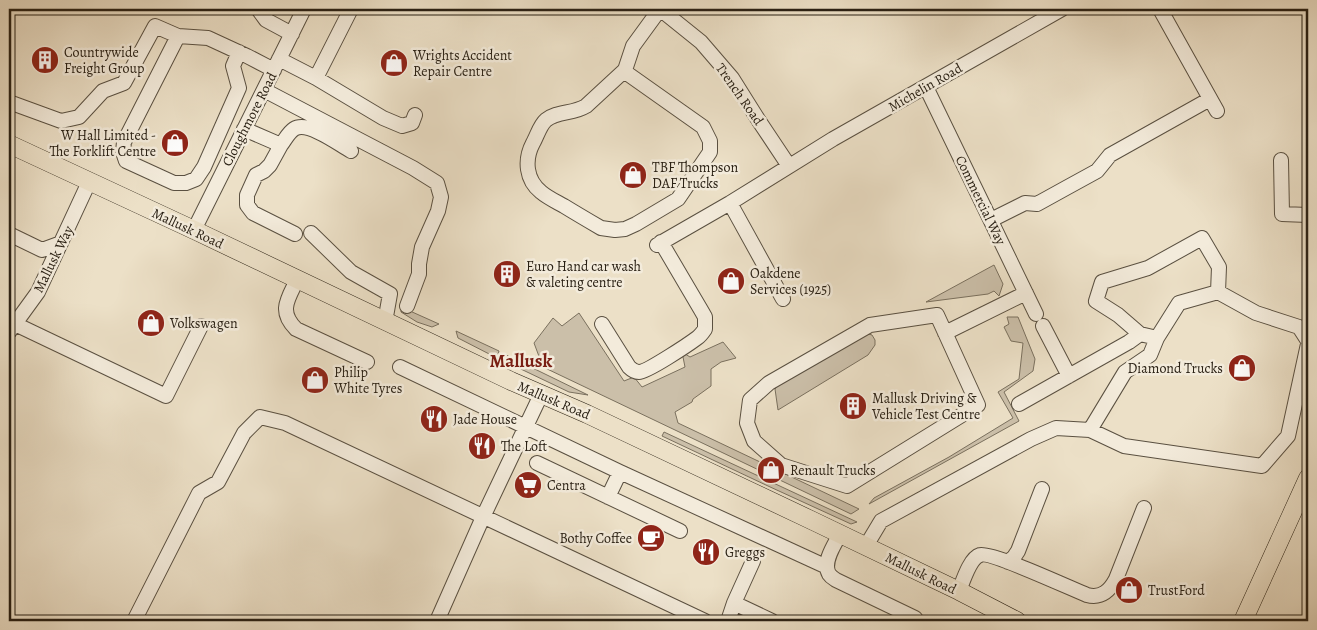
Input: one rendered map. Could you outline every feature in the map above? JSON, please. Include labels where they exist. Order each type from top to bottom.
[{"type":"main road","name":"Mallusk Road","points":[[9,144],[194,230],[511,382],[587,414],[866,546],[1017,621]]},
{"type":"main road","points":[[1243,621],[1308,478]]},
{"type":"street","points":[[258,9],[266,20],[292,34]]},
{"type":"street","name":"Cloughmore Road","points":[[194,230],[304,9]]},
{"type":"street","points":[[316,78],[351,9]]},
{"type":"street","points":[[625,70],[703,127],[710,141],[710,152],[678,199],[625,229],[607,230],[540,192],[528,175],[528,156],[544,122],[556,115],[578,111],[586,106],[625,70],[634,46],[660,9]]},
{"type":"street","name":"Trench Road","points":[[660,9],[701,42],[732,78],[789,166]]},
{"type":"street","name":"Michelin Road","points":[[602,324],[629,368],[638,372],[654,366],[699,337],[705,329],[705,317],[659,244],[730,203],[833,139],[1062,9]]},
{"type":"street","points":[[1160,9],[1217,111]]},
{"type":"street","points":[[9,102],[61,121],[79,116],[103,91],[124,83],[155,26],[178,36],[208,38],[247,56],[316,78],[383,118],[402,126],[412,123],[415,115]]},
{"type":"street","points":[[178,36],[124,142],[123,152],[126,161],[174,182],[186,183],[196,180],[204,168],[239,88],[233,66],[239,52]]},
{"type":"street","name":"Commercial Way","points":[[926,87],[1026,293],[1069,376]]},
{"type":"street","points":[[264,90],[413,168],[437,183],[441,197],[438,210],[422,247],[418,264],[419,274],[407,306]]},
{"type":"street","points":[[990,220],[1025,203],[1037,204],[1097,171],[1110,155],[1210,99]]},
{"type":"street","points":[[295,234],[252,213],[247,205],[247,195],[256,175],[270,165],[290,132],[302,126],[312,129],[351,151]]},
{"type":"street","points":[[244,128],[281,145]]},
{"type":"street","points":[[1280,160],[1282,214],[1308,216]]},
{"type":"street","name":"Mallusk Way","points":[[12,328],[38,292],[89,182]]},
{"type":"street","points":[[730,203],[783,299]]},
{"type":"street","points":[[311,233],[351,272],[390,294],[385,322]]},
{"type":"street","points":[[9,234],[42,250],[61,243]]},
{"type":"street","points":[[1157,338],[1140,334],[1118,315],[1096,301],[1102,282],[1148,268],[1202,238],[1219,267],[1218,292]]},
{"type":"street","points":[[297,280],[286,304],[288,322],[296,329],[367,362]]},
{"type":"street","points":[[866,546],[881,520],[1031,439],[1056,428],[1090,430],[1124,446],[1262,466],[1288,436],[1308,342],[1299,328],[1256,313],[1218,292],[1179,303],[1157,338],[1150,355],[1125,372],[1090,430]]},
{"type":"street","points":[[945,333],[1026,293]]},
{"type":"street","points":[[937,315],[945,333],[978,405],[847,486],[781,465],[754,441],[747,423],[750,400],[769,383],[870,325],[937,315]]},
{"type":"street","points":[[12,328],[166,396],[201,326]]},
{"type":"street","points":[[1019,404],[1140,334]]},
{"type":"street","points":[[400,367],[620,472],[827,567]]},
{"type":"street","points":[[437,621],[483,517],[542,395]]},
{"type":"street","points":[[134,621],[199,493],[218,482],[244,433],[260,417],[285,423],[705,621]]},
{"type":"street","points":[[537,463],[680,531]]},
{"type":"street","points":[[608,497],[620,472]]},
{"type":"street","points":[[1008,562],[1014,558],[1018,551],[1042,489]]},
{"type":"street","points":[[959,591],[970,565],[979,555],[992,556],[1008,562],[1087,596],[1099,596],[1111,588],[1116,579],[1144,508]]},
{"type":"street","points":[[840,534],[828,557],[827,567],[829,574],[836,580],[918,621]]},
{"type":"street","points":[[728,621],[753,561]]},
{"type":"street","points":[[734,603],[772,621]]},
{"type":"shaded area","points":[[994,265],[1003,284],[999,296],[994,291],[988,294],[926,302]]},
{"type":"shaded area","points":[[401,307],[439,324],[432,327],[417,322],[401,312]]},
{"type":"shaded area","points":[[579,313],[624,381],[634,377],[642,387],[685,367],[682,352],[690,357],[723,342],[736,358],[721,362],[711,369],[711,386],[693,399],[692,402],[675,412],[678,423],[859,509],[851,514],[543,367],[534,343],[553,318],[562,326]]},
{"type":"shaded area","points":[[1007,317],[1018,317],[1035,359],[1033,371],[1004,392],[1019,421],[869,504],[874,498],[949,457],[1013,418],[998,392],[1019,379],[1023,343],[1011,341],[1004,327],[1009,324]]},
{"type":"shaded area","points":[[456,331],[499,351],[497,358],[458,338]]},
{"type":"shaded area","points":[[865,333],[872,335],[875,340],[875,345],[868,355],[778,410],[775,389],[782,380]]},
{"type":"shaded area","points":[[506,355],[588,395],[569,392],[504,361]]},
{"type":"shaded area","points":[[664,432],[857,522],[851,524],[768,486],[662,436]]},
{"type":"place","name":"Countrywide Freight Group","points":[[45,60]]},
{"type":"place","name":"Wrights Accident Repair Centre","points":[[394,63]]},
{"type":"place","name":"W Hall Limited - The Forklift Centre","points":[[175,143]]},
{"type":"place","name":"TBF Thompson DAF Trucks","points":[[633,175]]},
{"type":"place","name":"Euro Hand car wash & valeting centre","points":[[507,274]]},
{"type":"place","name":"Oakdene Services (1925)","points":[[731,281]]},
{"type":"place","name":"Volkswagen","points":[[151,323]]},
{"type":"place","name":"Diamond Trucks","points":[[1242,368]]},
{"type":"place","name":"Philip White Tyres","points":[[315,380]]},
{"type":"place","name":"Mallusk Driving & Vehicle Test Centre","points":[[853,406]]},
{"type":"place","name":"Jade House","points":[[434,419]]},
{"type":"place","name":"The Loft","points":[[482,446]]},
{"type":"place","name":"Renault Trucks","points":[[771,470]]},
{"type":"place","name":"Centra","points":[[528,485]]},
{"type":"place","name":"Bothy Coffee","points":[[651,538]]},
{"type":"place","name":"Greggs","points":[[706,552]]},
{"type":"place","name":"TrustFord","points":[[1129,590]]},
{"type":"district","name":"Mallusk","points":[[521,360]]}]
